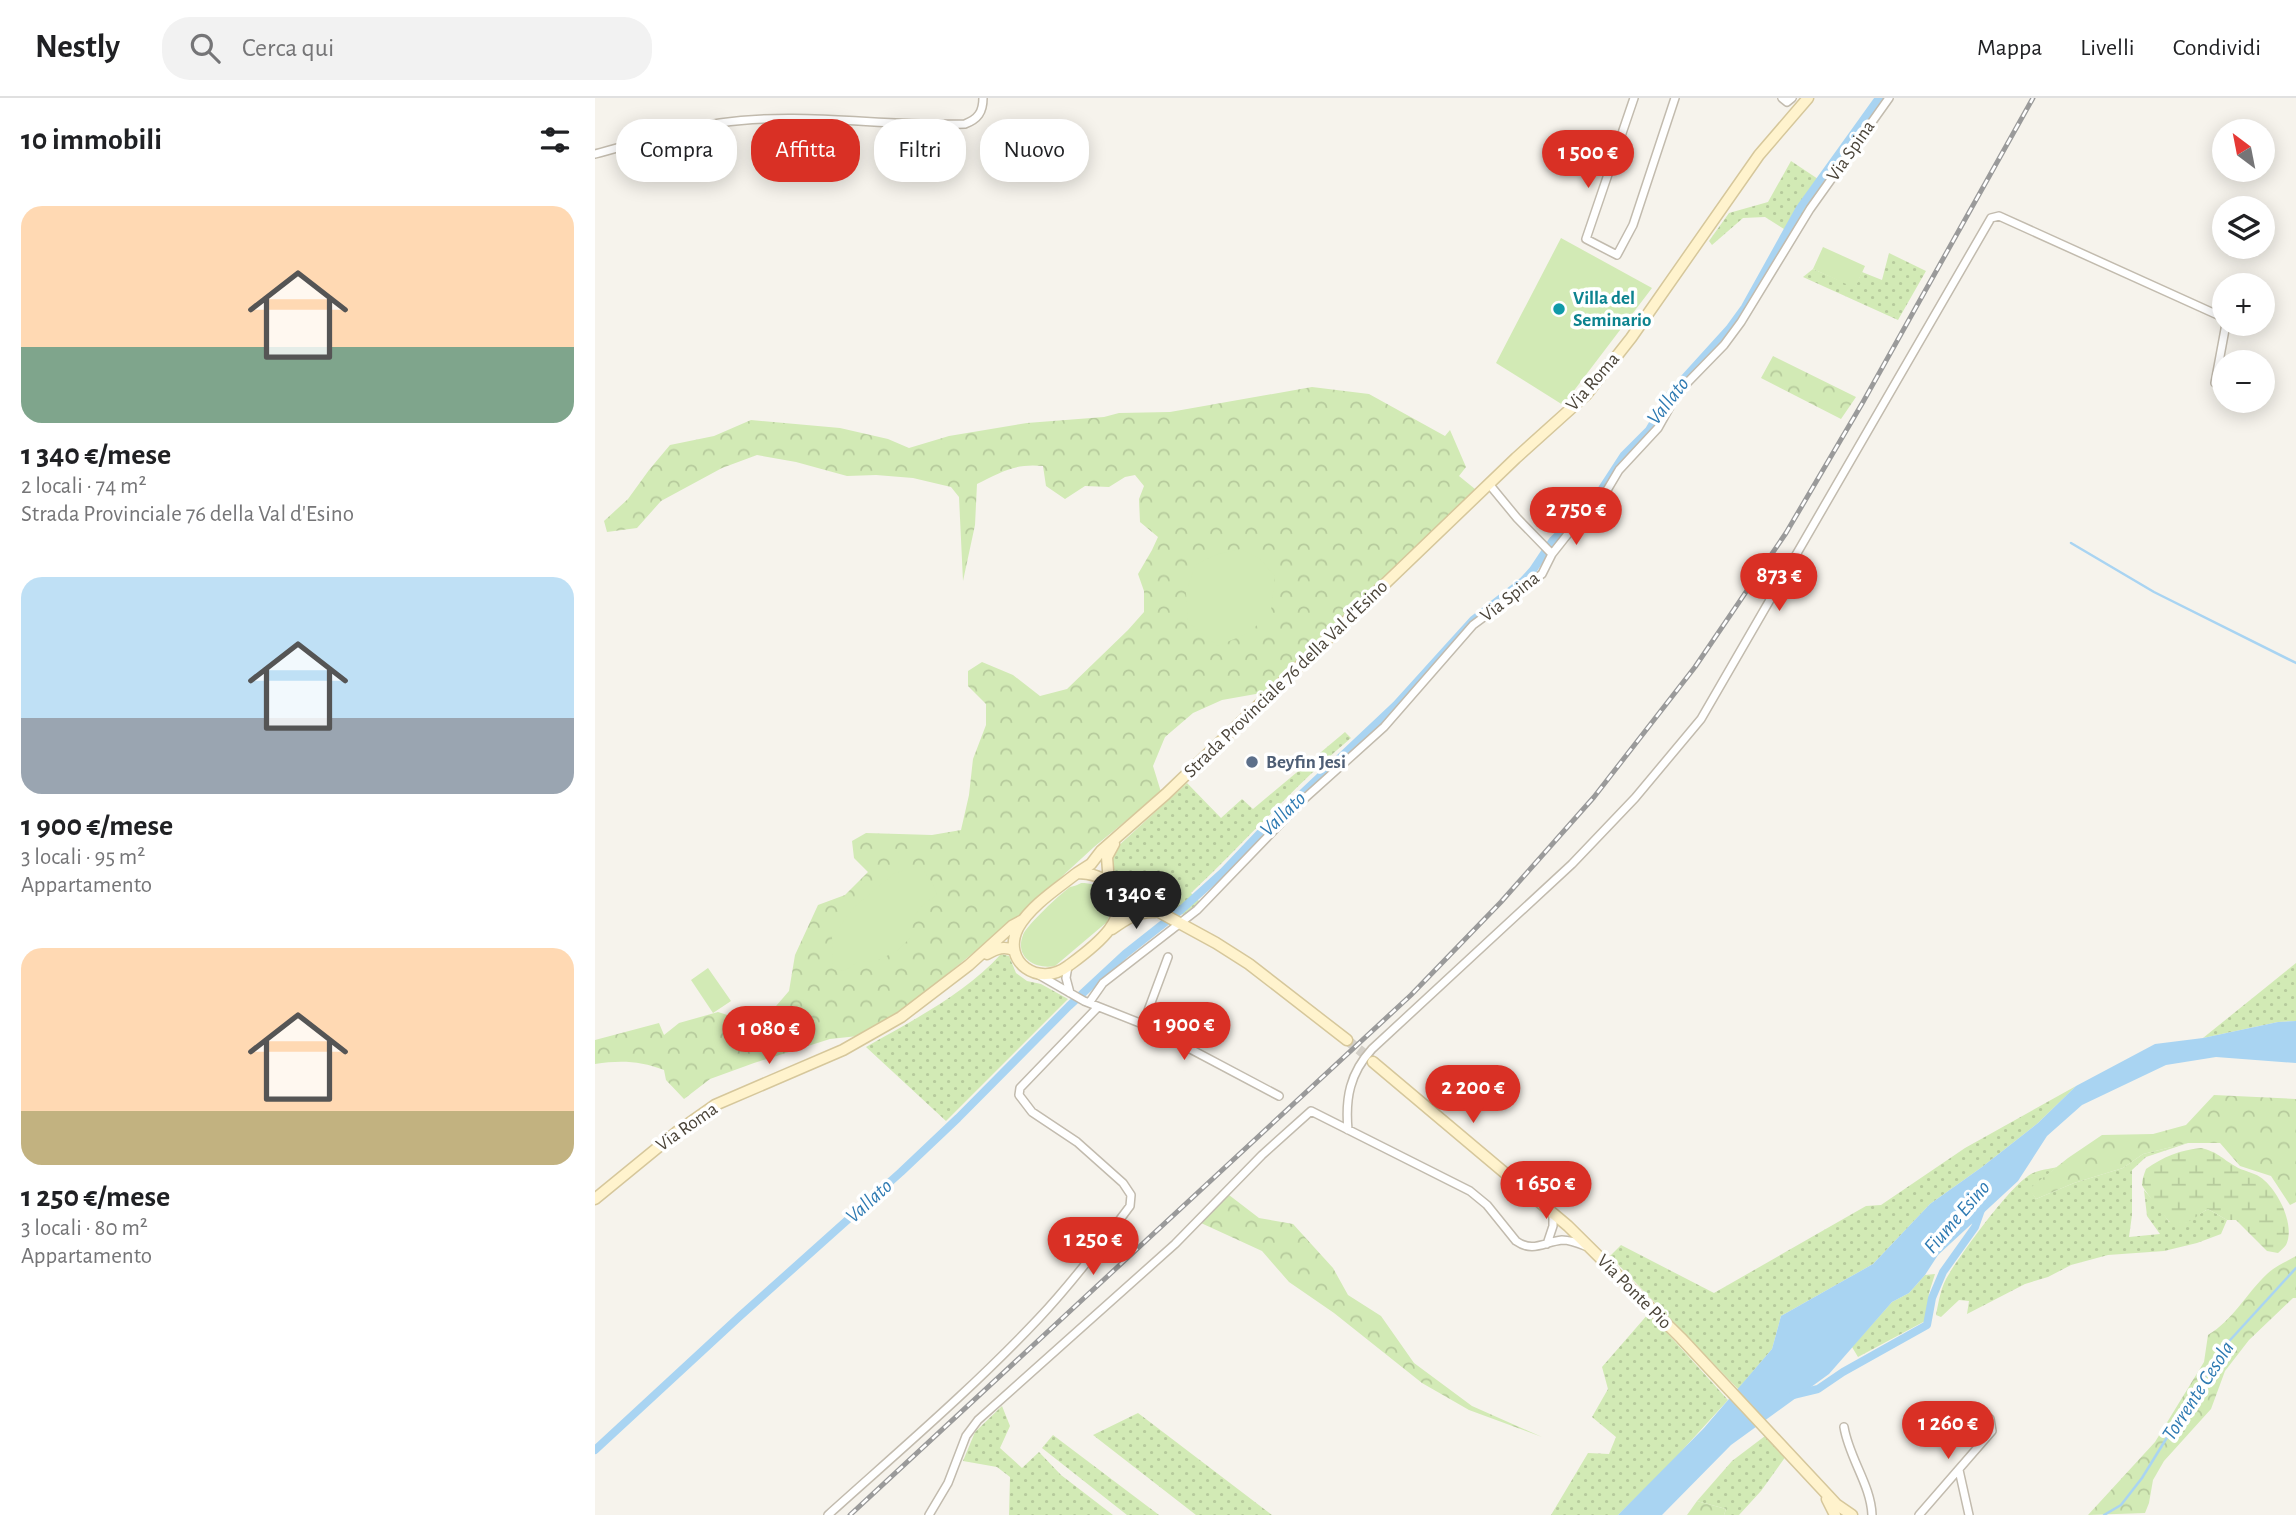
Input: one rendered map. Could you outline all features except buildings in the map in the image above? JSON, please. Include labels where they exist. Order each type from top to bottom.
[{"type":"main road","name":"Via Roma","points":[[1452,520],[1586,394],[1631,338],[1759,155],[1808,98]]},
{"type":"main road","name":"Strada Provinciale 76 della Val d'Esino","points":[[969,965],[1091,864],[1101,851],[1275,692],[1452,520]]},
{"type":"main road","name":"Strada Provinciale 76 della Val d'Esino","points":[[1109,884],[1107,857],[1119,835]]},
{"type":"main road","points":[[1077,873],[1092,873],[1128,902],[1141,904],[1179,922],[1249,964],[1347,1040]]},
{"type":"main road","points":[[1109,931],[1119,909],[1117,895]]},
{"type":"main road","points":[[1023,920],[1014,939],[1014,950],[1025,968],[1038,975],[1057,973],[1109,931],[1134,915],[1144,911],[1161,913]]},
{"type":"main road","points":[[969,965],[1000,947],[1014,950]]},
{"type":"main road","name":"Via Roma","points":[[595,1199],[678,1130],[715,1105],[843,1050],[901,1017],[969,965]]},
{"type":"main road","name":"Via Ponte Pio","points":[[1373,1062],[1568,1226],[1681,1338],[1836,1504],[1852,1515]]},
{"type":"main road","name":"Via Ponte Pio","points":[[1818,1483],[1835,1515]]},
{"type":"street","points":[[595,154],[720,123],[787,119],[965,124],[980,114],[983,98]]},
{"type":"street","points":[[1634,98],[1586,239],[1617,255],[1633,225],[1675,98]]},
{"type":"street","name":"Via Spina","points":[[1087,1002],[1103,983],[1197,910],[1304,799],[1384,727],[1473,625],[1542,574],[1549,551],[1597,507],[1619,470],[1658,428],[1686,384],[1724,345],[1741,322],[1810,209],[1889,98]]},
{"type":"street","points":[[1348,1130],[1346,1108],[1351,1081],[1361,1060],[1573,864],[1635,798],[1701,719],[1991,218],[1999,216],[2212,312]]},
{"type":"street","points":[[1489,484],[1549,551]]},
{"type":"street","points":[[1143,1024],[1168,957]]},
{"type":"street","points":[[1068,966],[1066,978],[1072,994]]},
{"type":"street","points":[[1038,975],[1087,1002],[1143,1024],[1279,1096]]},
{"type":"street","points":[[828,1515],[983,1374],[1040,1318],[1075,1278],[1130,1206],[1131,1195],[1123,1183],[1077,1142],[1032,1112],[1019,1095],[1020,1088],[1098,1007]]},
{"type":"street","points":[[929,1515],[948,1483],[966,1436],[978,1420],[1175,1244],[1262,1154],[1311,1111],[1470,1191],[1482,1200],[1522,1245],[1529,1248],[1562,1240],[1573,1241],[1591,1249]]},
{"type":"street","points":[[1546,1245],[1553,1226],[1553,1212]]},
{"type":"street","points":[[1546,1245],[1555,1232],[1568,1226]]},
{"type":"street","points":[[1562,1240],[1567,1235],[1568,1226]]},
{"type":"street","points":[[1919,1515],[1992,1431],[1990,1419],[1977,1407]]},
{"type":"street","points":[[1844,1427],[1847,1446],[1872,1501],[1871,1513]]},
{"type":"street","points":[[1959,1470],[1969,1515]]},
{"type":"green space","points":[[1791,161],[1826,182],[1792,234],[1765,217],[1743,218],[1712,245],[1709,241],[1729,213],[1768,202]]},
{"type":"green space","points":[[1561,238],[1652,288],[1563,405],[1496,363]]},
{"type":"green space","points":[[1823,247],[1865,266],[1855,288],[1813,269]]},
{"type":"green space","points":[[1889,253],[1926,271],[1898,320],[1803,277],[1813,269],[1855,287],[1862,272],[1882,280]]},
{"type":"green space","points":[[1773,356],[1856,397],[1841,419],[1761,378]]},
{"type":"green space","points":[[1312,387],[1369,394],[1445,436],[1450,430],[1466,467],[1459,476],[1475,489],[1267,692],[1222,700],[1193,713],[1165,737],[1153,766],[1161,792],[1094,847],[1021,914],[909,1005],[858,1036],[830,1039],[754,1063],[710,1079],[684,1099],[666,1080],[664,1070],[630,1062],[595,1064],[595,1040],[659,1023],[664,1035],[679,1023],[718,1012],[740,1019],[770,1013],[789,991],[795,955],[818,905],[845,895],[868,872],[854,858],[852,841],[866,833],[932,835],[961,830],[973,759],[986,725],[986,704],[968,686],[968,671],[982,662],[1013,675],[1040,696],[1067,689],[1144,612],[1144,591],[1138,574],[1158,537],[1140,522],[1139,499],[1144,486],[1135,475],[1125,477],[1109,487],[1085,486],[1065,499],[1046,486],[1043,466],[1017,467],[977,484],[975,525],[963,581],[959,497],[951,487],[913,478],[847,476],[757,455],[722,468],[661,501],[637,528],[607,532],[604,521],[628,499],[670,445],[714,436],[751,420],[840,428],[888,439],[909,448],[949,436],[1027,423],[1104,417],[1119,413],[1170,412]]},
{"type":"green space","points":[[1241,549],[1259,558],[1275,576],[1271,611],[1250,632],[1218,646],[1188,622],[1186,593],[1195,565],[1218,554]]},
{"type":"green space","points":[[1345,732],[1351,738],[1191,893],[1200,902],[1184,915],[1157,902],[1128,896],[1120,890],[1113,872],[1116,848],[1187,783],[1221,818],[1242,799],[1253,809]]},
{"type":"green space","points":[[920,866],[933,884],[937,895],[918,912],[913,922],[911,937],[897,951],[876,961],[858,962],[844,971],[833,969],[832,937],[854,907],[895,873]]},
{"type":"green space","points":[[1081,883],[1097,886],[1107,894],[1110,914],[1107,922],[1055,966],[1041,966],[1029,961],[1022,950],[1023,935],[1059,896],[1070,887]]},
{"type":"green space","points":[[1001,954],[1009,956],[1016,973],[1027,981],[1041,984],[1068,999],[946,1121],[866,1047],[955,994]]},
{"type":"green space","points":[[2296,963],[2296,1021],[2278,1022],[2203,1038]]},
{"type":"green space","points":[[708,968],[731,1001],[713,1013],[691,980]]},
{"type":"green space","points":[[2076,1086],[2038,1123],[1930,1204],[1873,1264],[1781,1316],[1772,1349],[1738,1389],[1610,1256],[1621,1245],[1714,1293],[1866,1206],[1881,1205],[1965,1148]]},
{"type":"green space","points":[[2214,1095],[2296,1099],[2296,1202],[2290,1205],[2271,1176],[2240,1166],[2220,1143],[2188,1143],[2143,1154],[2123,1168],[2074,1183],[2036,1199],[2029,1189],[2102,1135],[2153,1134],[2186,1125]]},
{"type":"green space","points":[[2188,1143],[2146,1157],[2132,1170],[2129,1237],[2160,1234],[2147,1216],[2144,1190],[2169,1222],[2185,1223],[2208,1209],[2227,1220],[2221,1234],[2164,1251],[2108,1255],[2071,1265],[2048,1277],[2025,1284],[1967,1314],[1969,1301],[1959,1300],[1941,1317],[1936,1315],[1944,1283],[1956,1263],[1999,1205],[2031,1174],[2057,1167],[2030,1189],[2036,1199],[2074,1183],[2123,1168],[2143,1154]]},
{"type":"green space","points":[[2201,1148],[2257,1175],[2273,1189],[2289,1227],[2286,1245],[2278,1253],[2267,1251],[2236,1220],[2227,1220],[2208,1209],[2187,1223],[2173,1225],[2151,1199],[2142,1185],[2146,1169],[2172,1155]]},
{"type":"green space","points":[[1229,1195],[1259,1218],[1293,1224],[1333,1268],[1348,1295],[1381,1316],[1414,1363],[1472,1406],[1542,1437],[1469,1410],[1422,1383],[1334,1313],[1289,1282],[1262,1251],[1201,1223]]},
{"type":"green space","points":[[2296,1256],[2296,1298],[2249,1340],[2225,1371],[2211,1409],[2164,1461],[2153,1480],[2145,1513],[2088,1515],[2155,1442],[2204,1362],[2208,1335],[2225,1322],[2270,1271]]},
{"type":"green space","points":[[1935,1274],[1929,1293],[1927,1320],[1858,1357],[1852,1347],[1892,1302],[1909,1293],[1925,1275]]},
{"type":"green space","points":[[1649,1313],[1728,1400],[1667,1467],[1618,1515],[1551,1515],[1588,1453],[1609,1454],[1616,1437],[1592,1417],[1608,1389],[1602,1367]]},
{"type":"green space","points":[[1002,1406],[1010,1426],[1000,1448],[1022,1468],[1039,1452],[1061,1475],[1113,1515],[1009,1515],[1010,1477],[997,1467],[963,1461],[975,1432]]},
{"type":"green space","points":[[1138,1413],[1272,1515],[1196,1515],[1093,1435]]},
{"type":"green space","points":[[1053,1435],[1159,1515],[1127,1515],[1042,1448]]},
{"type":"green space","points":[[1765,1436],[1786,1456],[1761,1491],[1739,1515],[1724,1515],[1726,1509],[1697,1501],[1732,1461]]},
{"type":"green space","points":[[1697,1501],[1726,1509],[1724,1515],[1687,1515]]},
{"type":"water","name":"Fiume Esino","points":[[2296,1021],[2296,1063],[2216,1057],[2166,1065],[2082,1105],[2047,1136],[2018,1181],[1938,1255],[1909,1293],[1892,1302],[1829,1374],[1731,1445],[1662,1515],[1618,1515],[1704,1428],[1772,1349],[1781,1316],[1873,1264],[1930,1204],[2038,1123],[2076,1086],[2155,1044]]},
{"type":"waterway","name":"Vallato","points":[[595,1450],[901,1172],[1125,954],[1223,872],[1259,834],[1396,705],[1473,620],[1523,581],[1553,540],[1596,498],[1624,455],[1649,430],[1671,393],[1729,329],[1745,307],[1800,208],[1879,98]]},
{"type":"waterway","points":[[2071,543],[2154,592],[2296,663]]},
{"type":"waterway","name":"Fiume Esino","points":[[1793,1395],[1818,1389],[1927,1325],[1932,1298],[1943,1272],[1975,1227],[1981,1210]]},
{"type":"waterway","name":"Torrente Cesola","points":[[2104,1515],[2121,1505],[2142,1478],[2221,1350],[2296,1268]]},
{"type":"tunnel","points":[[1347,1040],[1373,1061]]},
{"type":"railway","points":[[850,1515],[1411,995],[1501,902],[1594,797],[1695,667],[1786,533],[1863,402],[2033,98]]},
{"type":"place","name":"Villa del Seminario","points":[[1559,309]]},
{"type":"place","name":"Beyfin Jesi","points":[[1252,762]]}]
